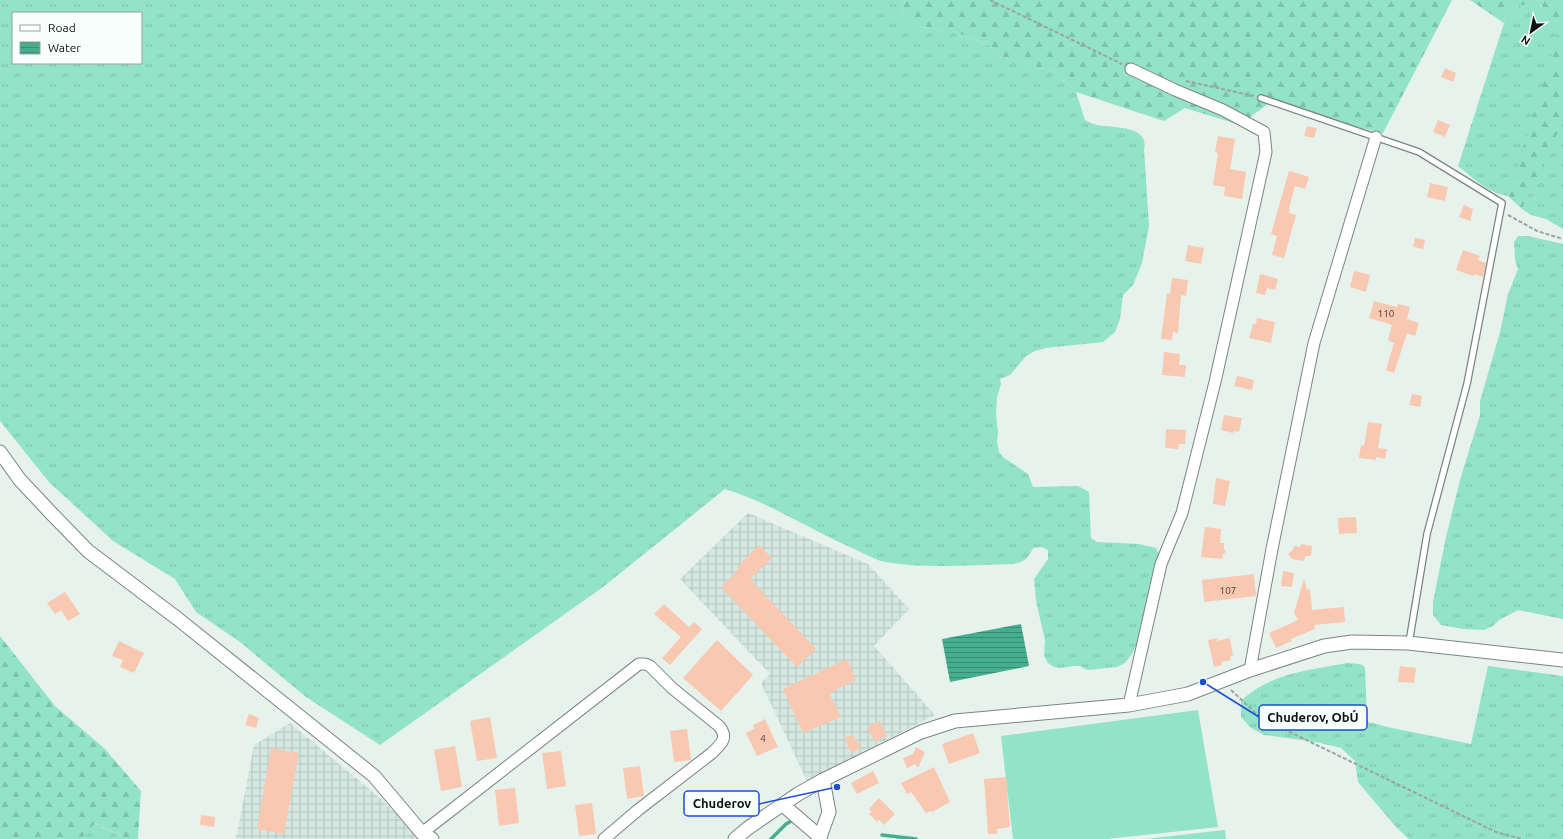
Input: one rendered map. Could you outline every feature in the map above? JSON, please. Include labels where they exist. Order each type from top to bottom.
[{"type":"street","points":[[1128,705],[1161,564],[1182,513],[1215,382],[1266,152],[1264,132],[1223,110],[1175,90],[1131,69]]},
{"type":"street","points":[[1250,670],[1272,549],[1314,343],[1376,137]]},
{"type":"street","points":[[0,452],[20,480],[88,551],[178,619],[374,776],[427,836],[628,672],[639,664],[646,664],[654,669],[672,688],[719,726],[723,731],[724,737],[721,744],[712,754],[638,810],[604,839]]},
{"type":"street","points":[[735,839],[748,828],[787,808],[798,794],[823,780],[921,732],[955,721],[1128,705],[1188,694],[1250,670],[1324,646],[1352,642],[1408,643],[1563,660]]},
{"type":"street","points":[[787,808],[805,824],[821,834],[829,812],[823,780]]},
{"type":"lane","points":[[1261,98],[1419,152],[1502,203],[1467,384],[1427,534],[1408,643]]},
{"type":"path","points":[[990,0],[1131,69]]},
{"type":"path","points":[[1185,81],[1261,98]]},
{"type":"path","points":[[1501,211],[1537,231],[1563,239]]},
{"type":"path","points":[[1221,681],[1261,718],[1496,832],[1522,839]]},
{"type":"shaded area","points":[[748,513],[868,564],[909,609],[874,646],[935,715],[807,781],[761,683],[770,674],[680,579]]},
{"type":"shaded area","points":[[290,723],[380,798],[425,839],[236,839],[254,745]]},
{"type":"green space","points":[[0,0],[905,0],[901,16],[919,28],[931,27],[944,31],[953,31],[990,46],[1000,57],[1019,61],[1039,68],[1052,70],[1076,92],[1085,120],[1092,124],[1128,129],[1141,136],[1144,141],[1149,226],[1142,263],[1133,285],[1123,295],[1120,319],[1115,332],[1103,342],[1046,348],[1035,351],[1026,356],[1010,375],[1000,379],[1001,384],[997,397],[996,414],[998,433],[997,442],[999,452],[1003,457],[1028,474],[1033,487],[1078,486],[1089,492],[1091,538],[1097,542],[1139,544],[1156,548],[1161,559],[1142,632],[1132,654],[1125,663],[1117,667],[1087,670],[1080,666],[1060,668],[1054,667],[1048,663],[1044,656],[1045,640],[1036,601],[1034,579],[1048,559],[1048,550],[1042,547],[1033,548],[1025,559],[1013,564],[932,566],[885,562],[872,558],[836,541],[758,501],[725,489],[603,587],[380,745],[306,697],[240,642],[196,612],[175,579],[113,541],[49,482],[0,421]]},
{"type":"green space","points":[[905,0],[1452,0],[1383,133],[1299,114],[1269,103],[1240,125],[1185,108],[1164,121],[1076,92],[1052,70],[1039,68],[1019,61],[1000,57],[990,46],[953,31],[944,31],[931,27],[919,28],[911,25],[901,16]]},
{"type":"green space","points":[[1470,0],[1563,0],[1563,121],[1522,209],[1508,196],[1558,34],[1541,5],[1519,5],[1506,17],[1504,23]]},
{"type":"green space","points":[[1529,1],[1541,7],[1548,13],[1559,34],[1532,128],[1508,196],[1494,192],[1487,188],[1458,166],[1506,17],[1519,5]]},
{"type":"green space","points":[[1563,120],[1563,229],[1546,219],[1531,215],[1522,209]]},
{"type":"green space","points":[[1518,236],[1528,236],[1563,244],[1563,619],[1518,610],[1484,630],[1463,629],[1441,625],[1433,615],[1433,602],[1446,537],[1460,480],[1480,415],[1480,401],[1500,332],[1508,294],[1518,269],[1515,260],[1514,242]]},
{"type":"green space","points":[[0,636],[55,706],[105,749],[141,791],[138,839],[127,839],[95,823],[81,839],[0,839]]},
{"type":"green space","points":[[1347,663],[1360,664],[1365,667],[1368,722],[1471,744],[1488,666],[1563,676],[1563,839],[1409,839],[1396,827],[1358,782],[1355,761],[1341,748],[1316,742],[1264,735],[1251,728],[1241,717],[1241,701],[1264,684],[1291,674]]},
{"type":"green space","points":[[1198,710],[1218,827],[1107,839],[1013,839],[1001,736]]},
{"type":"green space","points":[[94,823],[127,839],[81,839]]},
{"type":"green space","points":[[1225,830],[1226,839],[1145,839]]},
{"type":"water","points":[[1021,624],[1029,666],[950,682],[942,639]]},
{"type":"building","points":[[1445,68],[1456,73],[1453,82],[1441,77]]},
{"type":"building","points":[[1438,120],[1450,125],[1445,137],[1433,132]]},
{"type":"building","points":[[1307,126],[1317,128],[1314,138],[1304,136]]},
{"type":"building","points":[[1218,136],[1235,139],[1230,169],[1246,172],[1242,199],[1224,196],[1225,187],[1213,185],[1218,153],[1215,152]]},
{"type":"building","points":[[1289,171],[1309,177],[1305,189],[1295,186],[1289,213],[1296,215],[1284,258],[1272,255],[1277,236],[1271,234]]},
{"type":"building","points":[[1430,183],[1448,187],[1445,201],[1427,197]]},
{"type":"building","points":[[1464,205],[1473,209],[1470,221],[1459,217]]},
{"type":"building","points":[[1415,238],[1425,240],[1423,249],[1413,247]]},
{"type":"building","points":[[1188,245],[1204,248],[1201,264],[1185,261]]},
{"type":"building","points":[[1463,250],[1480,256],[1478,260],[1486,263],[1483,277],[1474,274],[1473,276],[1456,270]]},
{"type":"building","points":[[1354,271],[1370,275],[1366,292],[1350,287]]},
{"type":"building","points":[[1260,274],[1278,279],[1275,290],[1267,288],[1265,295],[1256,293]]},
{"type":"building","points":[[1172,278],[1188,280],[1186,296],[1181,295],[1178,333],[1173,332],[1172,340],[1161,339],[1167,293],[1170,294]]},
{"type":"building","points":[[1374,301],[1397,307],[1398,304],[1410,307],[1407,319],[1419,323],[1415,336],[1407,333],[1394,373],[1386,370],[1394,343],[1388,340],[1392,325],[1369,318]]},
{"type":"building","points":[[1257,318],[1275,322],[1271,343],[1249,338],[1253,324],[1256,324]]},
{"type":"building","points":[[1164,352],[1180,354],[1179,365],[1186,365],[1185,377],[1162,375]]},
{"type":"building","points":[[1237,376],[1254,380],[1252,390],[1234,386]]},
{"type":"building","points":[[1412,394],[1422,396],[1420,407],[1409,405]]},
{"type":"building","points":[[1224,415],[1242,418],[1239,432],[1234,431],[1233,433],[1221,430]]},
{"type":"building","points":[[1368,422],[1382,424],[1378,448],[1387,449],[1385,459],[1376,457],[1376,460],[1359,458],[1361,445],[1364,446]]},
{"type":"building","points":[[1166,429],[1186,430],[1185,444],[1179,444],[1178,449],[1165,448]]},
{"type":"building","points":[[1216,478],[1230,481],[1225,506],[1213,504]]},
{"type":"building","points":[[1356,517],[1357,533],[1339,534],[1338,518]]},
{"type":"building","points":[[1205,527],[1221,529],[1220,543],[1224,543],[1224,549],[1226,552],[1223,554],[1222,559],[1201,557]]},
{"type":"building","points":[[1301,544],[1312,546],[1311,556],[1305,556],[1304,561],[1292,559],[1288,554],[1293,550],[1294,546],[1300,547]]},
{"type":"building","points":[[759,545],[772,558],[750,579],[816,649],[797,667],[721,587],[739,569],[737,567]]},
{"type":"building","points":[[1283,571],[1294,573],[1292,587],[1281,586]]},
{"type":"building","points":[[1254,574],[1256,596],[1204,602],[1202,580]]},
{"type":"building","points":[[1304,579],[1307,590],[1310,589],[1312,610],[1344,607],[1345,622],[1314,625],[1315,629],[1291,639],[1292,641],[1276,648],[1269,633],[1298,620],[1294,613]]},
{"type":"building","points":[[65,592],[80,614],[68,621],[61,610],[55,614],[47,603]]},
{"type":"building","points":[[664,604],[689,627],[694,622],[702,629],[670,665],[662,658],[681,637],[654,614]]},
{"type":"building","points":[[1217,638],[1217,641],[1230,638],[1233,655],[1230,656],[1231,660],[1221,662],[1222,665],[1214,667],[1208,640]]},
{"type":"building","points":[[717,640],[753,675],[721,711],[683,678]]},
{"type":"building","points":[[119,641],[144,653],[134,673],[120,667],[123,660],[112,656]]},
{"type":"building","points":[[847,659],[856,680],[829,693],[841,717],[803,733],[783,689]]},
{"type":"building","points":[[1400,666],[1416,668],[1414,683],[1398,682]]},
{"type":"building","points":[[249,714],[259,718],[256,728],[245,725]]},
{"type":"building","points":[[490,717],[497,758],[477,761],[470,721]]},
{"type":"building","points":[[765,719],[778,747],[757,756],[746,733],[754,729],[753,725]]},
{"type":"building","points":[[880,721],[887,736],[875,742],[867,727]]},
{"type":"building","points":[[687,729],[691,760],[674,762],[670,731]]},
{"type":"building","points":[[973,733],[980,753],[949,764],[942,744]]},
{"type":"building","points":[[853,734],[861,748],[851,753],[844,738]]},
{"type":"building","points":[[455,746],[462,787],[441,791],[434,750]]},
{"type":"building","points":[[916,747],[925,752],[918,768],[915,764],[907,768],[903,758],[913,754]]},
{"type":"building","points":[[271,748],[299,753],[284,834],[257,829]]},
{"type":"building","points":[[561,751],[566,786],[547,789],[542,753]]},
{"type":"building","points":[[640,766],[644,796],[627,799],[623,768]]},
{"type":"building","points":[[934,767],[950,802],[932,812],[926,813],[911,792],[907,794],[901,783]]},
{"type":"building","points":[[873,771],[879,783],[857,794],[851,783]]},
{"type":"building","points":[[1006,777],[1010,827],[997,829],[997,834],[988,834],[984,779]]},
{"type":"building","points":[[515,788],[519,823],[499,826],[495,790]]},
{"type":"building","points":[[879,798],[895,814],[884,825],[879,820],[877,822],[869,814],[871,812],[869,809]]},
{"type":"building","points":[[592,803],[596,834],[579,836],[575,805]]},
{"type":"building","points":[[201,815],[215,817],[214,827],[200,825]]},
{"type":"waterway","points":[[771,839],[786,824],[793,820]]},
{"type":"waterway","points":[[882,835],[916,839]]},
{"type":"place","name":"Chuderov, ObÚ","points":[[1203,682]]},
{"type":"place","name":"Chuderov","points":[[837,787]]}]
